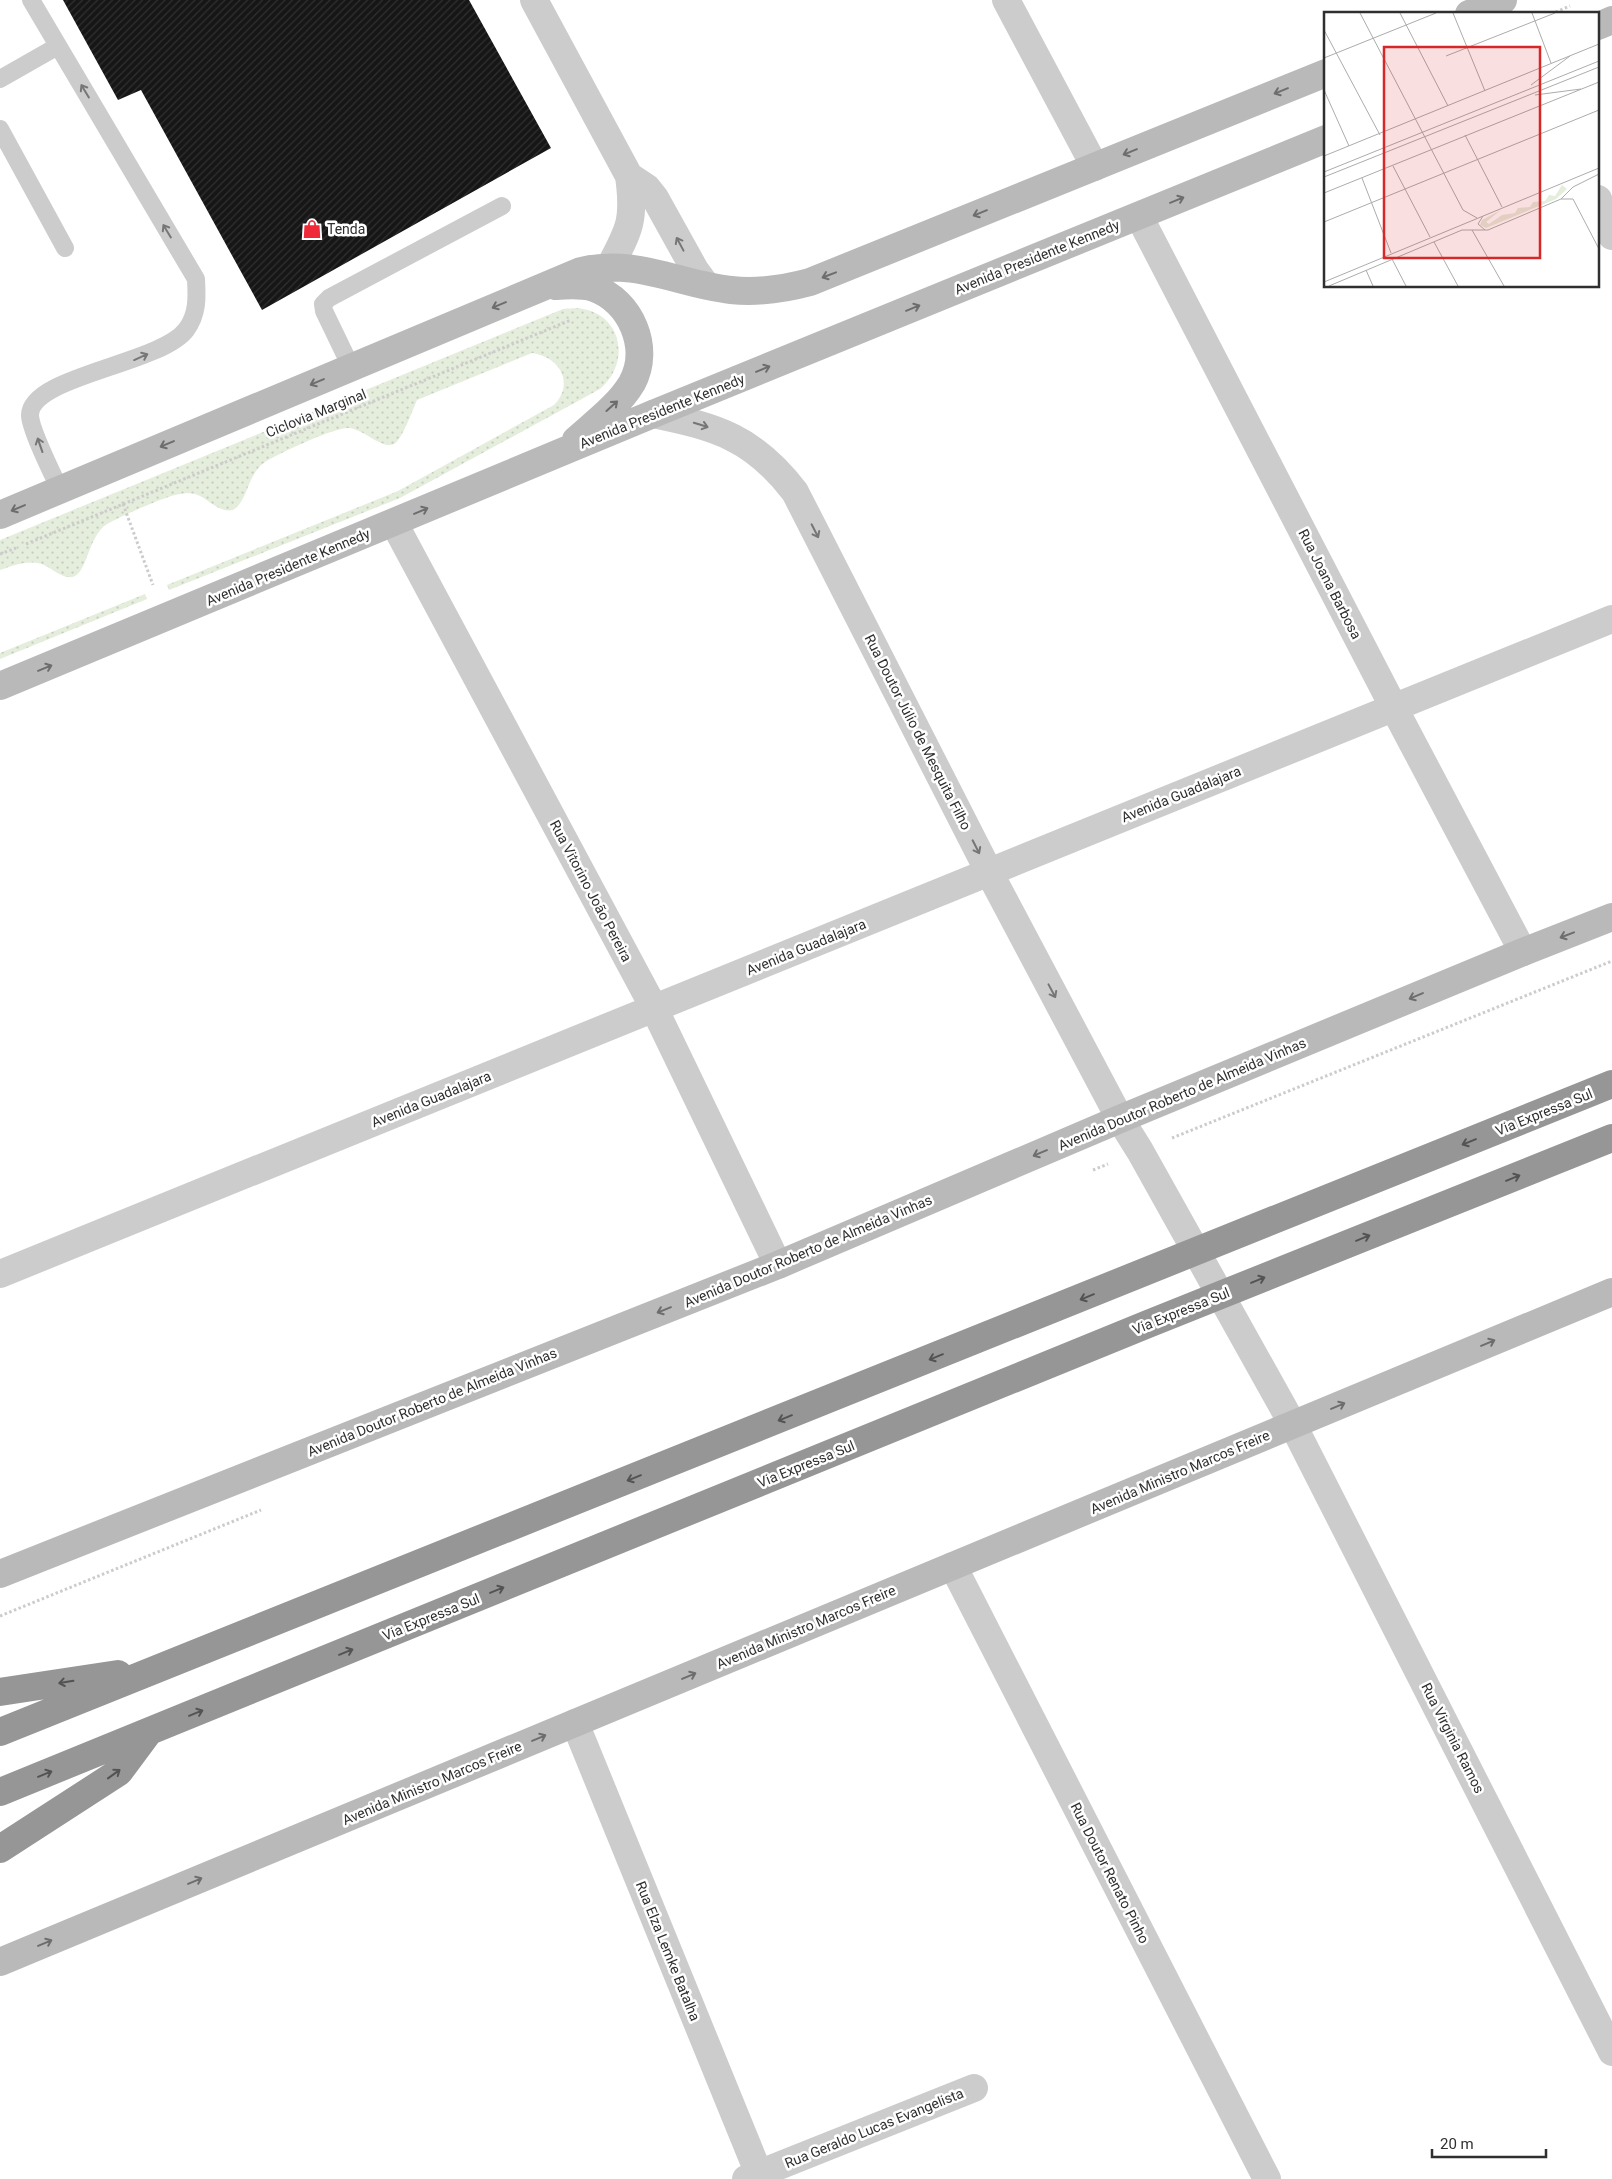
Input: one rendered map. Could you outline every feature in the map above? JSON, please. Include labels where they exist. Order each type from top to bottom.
[{"type":"highway","name":"Via Expressa Sul","points":[[0,1732],[1132,1279],[1612,1084]]},
{"type":"highway","name":"Via Expressa Sul","points":[[0,1792],[1148,1324],[1612,1138]]},
{"type":"highway","points":[[0,1692],[166,1666]]},
{"type":"highway","points":[[0,1849],[118,1772],[148,1733]]},
{"type":"main road","points":[[1475,12],[1503,0]]},
{"type":"main road","points":[[1600,25],[1612,20]]},
{"type":"main road","points":[[0,515],[581,271],[610,266],[634,269],[730,290],[782,289],[810,282],[1324,73]]},
{"type":"main road","name":"Avenida Presidente Kennedy","points":[[0,686],[653,414],[1324,140]]},
{"type":"main road","points":[[544,286],[571,285],[593,288],[604,292],[622,306],[634,326],[639,348],[639,359],[633,381],[620,399],[564,452]]},
{"type":"main road","name":"Avenida Doutor Roberto de Almeida Vinhas","points":[[0,1574],[778,1265],[1120,1119],[1612,917]]},
{"type":"main road","name":"Avenida Ministro Marcos Freire","points":[[0,1962],[1612,1292]]},
{"type":"street","points":[[534,0],[629,176],[633,203],[632,218],[629,231],[610,266]]},
{"type":"street","points":[[1006,0],[1096,167]]},
{"type":"street","points":[[629,176],[647,188],[655,198],[694,270],[706,285]]},
{"type":"street","points":[[1600,205],[1612,236]]},
{"type":"street","name":"Rua Joana Barbosa","points":[[1139,216],[1394,708],[1523,952]]},
{"type":"street","name":"Rua Doutor Júlio de Mesquita Filho","points":[[653,414],[699,423],[725,433],[746,445],[778,469],[795,492],[989,872],[1120,1119]]},
{"type":"street","name":"Rua Vitorino João Pereira","points":[[394,523],[654,1008],[778,1265]]},
{"type":"street","name":"Avenida Guadalajara","points":[[0,1274],[1612,619]]},
{"type":"street","name":"Rua Virginia Ramos","points":[[1120,1119],[1140,1151],[1293,1424],[1612,2052]]},
{"type":"street","name":"Rua Doutor Renato Pinho","points":[[953,1566],[1267,2179]]},
{"type":"street","name":"Rua Elza Lemke Batalha","points":[[575,1723],[755,2177]]},
{"type":"street","name":"Rua Geraldo Lucas Evangelista","points":[[755,2177],[974,2088]]},
{"type":"lane","points":[[31,0],[196,279],[197,305],[186,331],[169,343],[135,360],[60,385],[36,399],[30,416],[43,454],[60,490]]},
{"type":"lane","points":[[0,79],[58,46]]},
{"type":"lane","points":[[0,129],[65,248]]},
{"type":"lane","points":[[351,367],[324,311],[323,304],[329,298],[502,206]]},
{"type":"path","points":[[1556,12],[1576,4]]},
{"type":"path","name":"Ciclovia Marginal","points":[[0,554],[592,311],[622,306]]},
{"type":"path","points":[[110,469],[166,618]]},
{"type":"green space","points":[[577,308],[592,312],[604,319],[612,328],[617,340],[619,353],[616,366],[610,378],[600,389],[400,498],[169,590],[167,585],[398,491],[554,405],[560,397],[564,380],[557,365],[542,355],[532,353],[417,400],[404,431],[394,444],[384,444],[355,429],[349,428],[333,431],[298,445],[270,459],[256,470],[243,499],[233,510],[222,509],[200,496],[188,493],[174,495],[140,508],[103,527],[94,539],[82,568],[75,576],[66,577],[42,564],[32,563],[18,564],[0,570],[0,540],[563,309]]},
{"type":"green space","points":[[145,594],[147,599],[0,659],[0,653]]},
{"type":"building","name":"Tenda","points":[[63,0],[469,0],[551,148],[262,310],[141,90],[118,100]]},
{"type":"place","name":"Tenda","points":[[312,229]]}]
